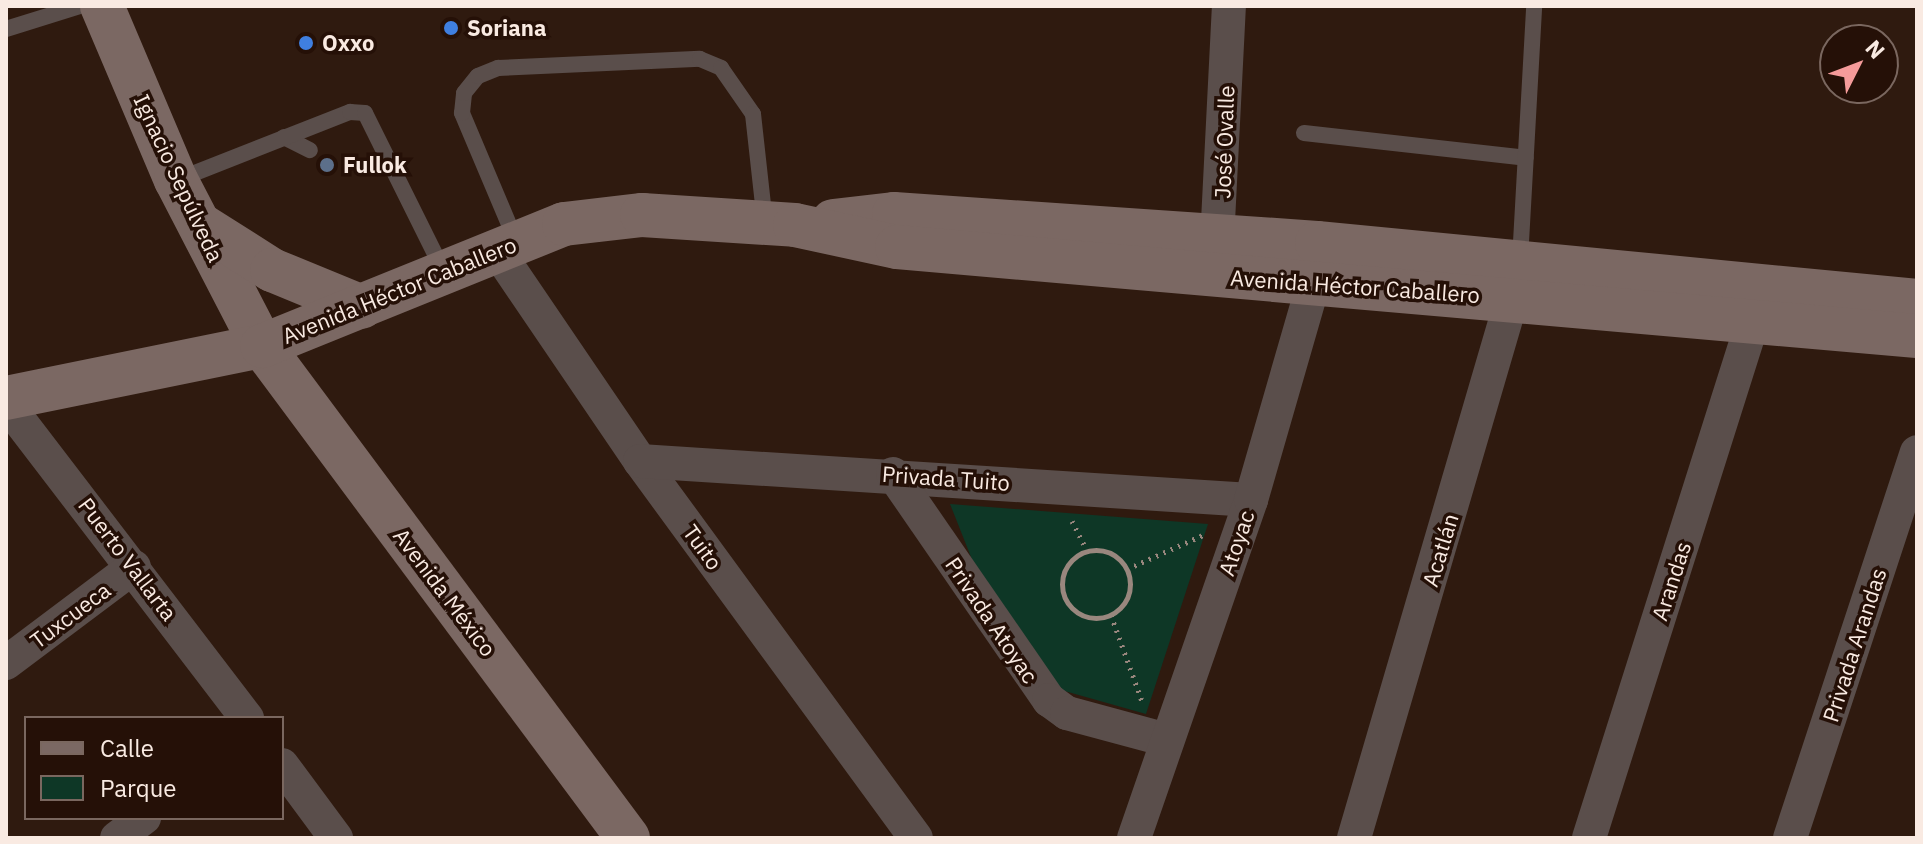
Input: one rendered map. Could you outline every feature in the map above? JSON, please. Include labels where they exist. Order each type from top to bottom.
[{"type":"main road","name":"Ignacio Sepúlveda","points":[[102,6],[176,180],[262,346]]},
{"type":"main road","name":"Avenida Héctor Caballero","points":[[6,400],[262,346],[446,275],[507,247],[592,218],[780,224],[897,247],[1217,256],[1518,279],[1917,301]]},
{"type":"main road","points":[[196,221],[272,270],[362,307]]},
{"type":"main road","name":"Avenida Héctor Caballero","points":[[1518,279],[1752,324],[1917,336]]},
{"type":"main road","name":"Avenida México","points":[[262,346],[628,838]]},
{"type":"street","name":"José Ovalle","points":[[1217,256],[1229,6]]},
{"type":"street","name":"Tuito","points":[[507,247],[640,461],[916,838]]},
{"type":"street","name":"Atoyac","points":[[1134,838],[1251,500],[1315,263]]},
{"type":"street","name":"Acatlán","points":[[1354,838],[1518,279]]},
{"type":"street","name":"Arandas","points":[[1589,838],[1752,324]]},
{"type":"street","name":"Puerto Vallarta","points":[[6,400],[246,716]]},
{"type":"street","name":"Privada Arandas","points":[[1790,838],[1917,452]]},
{"type":"street","name":"Privada Tuito","points":[[640,461],[893,474],[1251,500]]},
{"type":"street","name":"Privada Atoyac","points":[[893,474],[1036,687],[1067,713],[1167,740]]},
{"type":"street","name":"Tuxcueca","points":[[6,663],[134,567]]},
{"type":"street","points":[[284,768],[336,838]]},
{"type":"street","points":[[117,838],[141,820]]},
{"type":"lane","points":[[6,29],[80,6]]},
{"type":"lane","points":[[1518,279],[1534,6]]},
{"type":"lane","points":[[507,247],[462,113],[464,93],[478,76],[498,68],[700,59],[721,68],[753,114],[780,224]]},
{"type":"lane","points":[[176,180],[350,112],[372,119],[446,275]]},
{"type":"lane","points":[[1304,133],[1526,158]]},
{"type":"lane","points":[[284,137],[310,150]]},
{"type":"path","points":[[1086,515],[1070,513],[1087,550]]},
{"type":"path","points":[[1200,550],[1208,524]]},
{"type":"path","points":[[1127,569],[1204,535]]},
{"type":"path","points":[[1087,550],[1108,552],[1127,569],[1130,591],[1111,615],[1085,616],[1070,607],[1063,593],[1064,570],[1087,550]]},
{"type":"path","points":[[1111,615],[1146,714],[1151,699]]},
{"type":"green space","points":[[950,504],[1208,524],[1146,714],[1061,690],[975,567]]},
{"type":"place","name":"Soriana","points":[[451,28]]},
{"type":"place","name":"Oxxo","points":[[306,43]]},
{"type":"place","name":"Fullok","points":[[327,165]]}]
